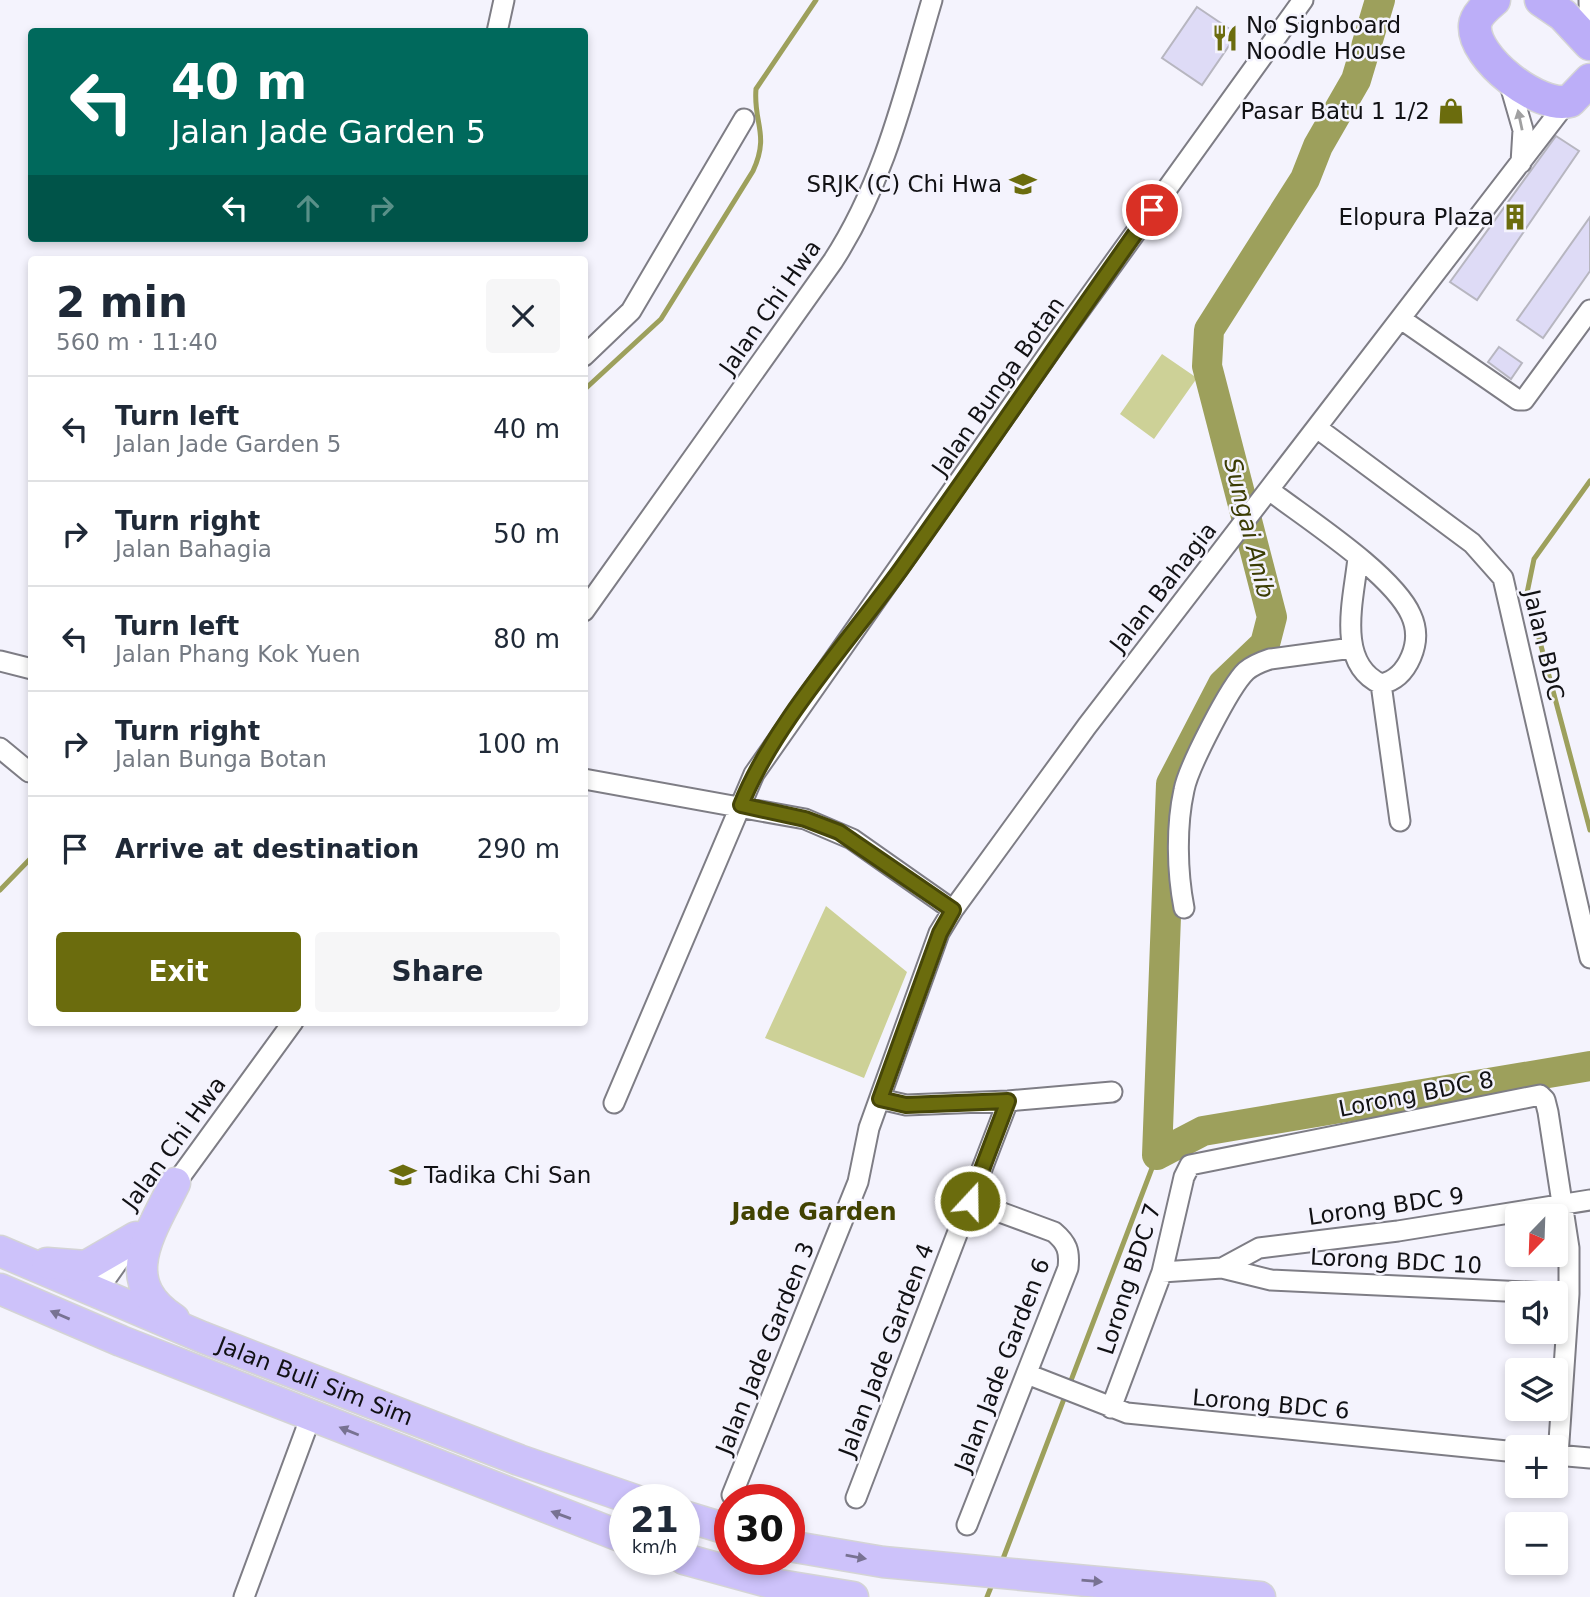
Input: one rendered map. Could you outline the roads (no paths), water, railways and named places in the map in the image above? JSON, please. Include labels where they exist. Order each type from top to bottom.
[{"type":"highway","points":[[1494,0],[1480,13],[1468,12],[1478,41],[1489,59],[1508,78],[1553,103],[1579,100]]},
{"type":"highway","points":[[1541,0],[1563,15],[1590,43]]},
{"type":"main road","points":[[175,1183],[143,1251],[142,1276],[145,1291],[160,1310],[202,1336]]},
{"type":"main road","points":[[0,1250],[58,1266],[77,1267],[96,1263],[136,1237]]},
{"type":"main road","name":"Jalan Buli Sim Sim","points":[[0,1250],[95,1294],[519,1460],[609,1491]]},
{"type":"main road","name":"Jalan Buli Sim Sim","points":[[0,1289],[183,1365],[609,1532]]},
{"type":"main road","points":[[95,1294],[97,1311],[105,1320],[183,1365]]},
{"type":"main road","points":[[408,1415],[462,1451],[509,1473],[513,1484],[510,1495]]},
{"type":"main road","points":[[805,1549],[883,1562],[1260,1597]]},
{"type":"main road","points":[[700,1563],[779,1585],[853,1597]]},
{"type":"street","points":[[498,28],[504,0]]},
{"type":"street","name":"Jalan Chi Hwa","points":[[588,605],[833,261],[864,212],[881,170],[932,0]]},
{"type":"street","name":"Jalan Bunga Botan","points":[[614,1103],[754,774],[901,569],[1056,343],[1303,0]]},
{"type":"street","points":[[1589,0],[1590,43]]},
{"type":"street","points":[[1508,78],[1523,130],[1521,164]]},
{"type":"street","name":"Jalan Bahagia","points":[[880,1099],[940,933],[953,910],[1087,726],[1401,319],[1521,164],[1579,100]]},
{"type":"street","points":[[588,353],[631,311],[744,119]]},
{"type":"street","points":[[1401,319],[1518,400],[1524,400],[1590,310]]},
{"type":"street","name":"Jalan BDC","points":[[1317,428],[1472,544],[1503,578],[1590,958]]},
{"type":"street","points":[[1264,497],[1358,558],[1404,602],[1416,628],[1416,640],[1399,676],[1381,684]]},
{"type":"street","points":[[1358,558],[1350,629],[1352,648],[1364,674],[1381,684]]},
{"type":"street","points":[[1184,908],[1180,862],[1184,790],[1193,764],[1238,681],[1257,663],[1270,659],[1352,648]]},
{"type":"street","points":[[0,661],[28,668]]},
{"type":"street","points":[[1381,684],[1400,821]]},
{"type":"street","points":[[0,748],[28,771]]},
{"type":"street","points":[[588,780],[741,805],[805,819],[839,832],[953,910]]},
{"type":"street","name":"Jalan Chi Hwa","points":[[95,1294],[290,1026]]},
{"type":"street","points":[[880,1099],[906,1105],[1008,1101],[1112,1092]]},
{"type":"street","name":"Lorong BDC 8","points":[[1191,1165],[1540,1095],[1545,1100],[1548,1112],[1561,1204]]},
{"type":"street","name":"Jalan Jade Garden 3","points":[[736,1484],[858,1182],[869,1128],[880,1099]]},
{"type":"street","name":"Jalan Jade Garden 4","points":[[856,1498],[1008,1101]]},
{"type":"street","name":"Lorong BDC 7","points":[[1111,1408],[1162,1272],[1184,1177],[1191,1165]]},
{"type":"street","name":"Lorong BDC 9","points":[[1568,1205],[1590,1200]]},
{"type":"street","name":"Jalan Jade Garden 6","points":[[967,1525],[1068,1268],[1070,1254],[1064,1241],[1054,1232],[970,1201]]},
{"type":"street","name":"Lorong BDC 9","points":[[1222,1268],[1259,1248],[1505,1215]]},
{"type":"street","points":[[1558,1435],[1569,1294],[1568,1243]]},
{"type":"street","points":[[1162,1272],[1222,1268]]},
{"type":"street","name":"Lorong BDC 10","points":[[1222,1268],[1271,1280],[1569,1294]]},
{"type":"street","name":"Lorong BDC 6","points":[[1027,1374],[1111,1408],[1168,1419],[1505,1451]]},
{"type":"street","points":[[244,1597],[311,1416]]},
{"type":"street","points":[[1568,1456],[1590,1458]]},
{"type":"waterway","points":[[588,386],[661,319],[753,171],[761,138],[756,89],[816,0]]},
{"type":"waterway","name":"Sungai Anib","points":[[1157,1155],[1171,784],[1223,684],[1265,644],[1272,617],[1207,366],[1209,330],[1305,179],[1318,146],[1356,80],[1380,0]]},
{"type":"waterway","points":[[1590,481],[1534,559],[1527,593],[1590,830]]},
{"type":"waterway","points":[[0,890],[28,861]]},
{"type":"waterway","points":[[1157,1155],[1203,1131],[1590,1066]]},
{"type":"waterway","points":[[1001,1564],[1157,1155]]},
{"type":"waterway","points":[[987,1597],[993,1582]]},
{"type":"place","name":"No Signboard Noodle House","points":[[1225,38]]},
{"type":"place","name":"Pasar Batu 1 1/2","points":[[1451,111]]},
{"type":"place","name":"SRJK (C) Chi Hwa","points":[[1023,184]]},
{"type":"place","name":"Elopura Plaza","points":[[1515,217]]},
{"type":"place","name":"Tadika Chi San","points":[[403,1175]]},
{"type":"district","name":"Jade Garden","points":[[814,1212]]}]
